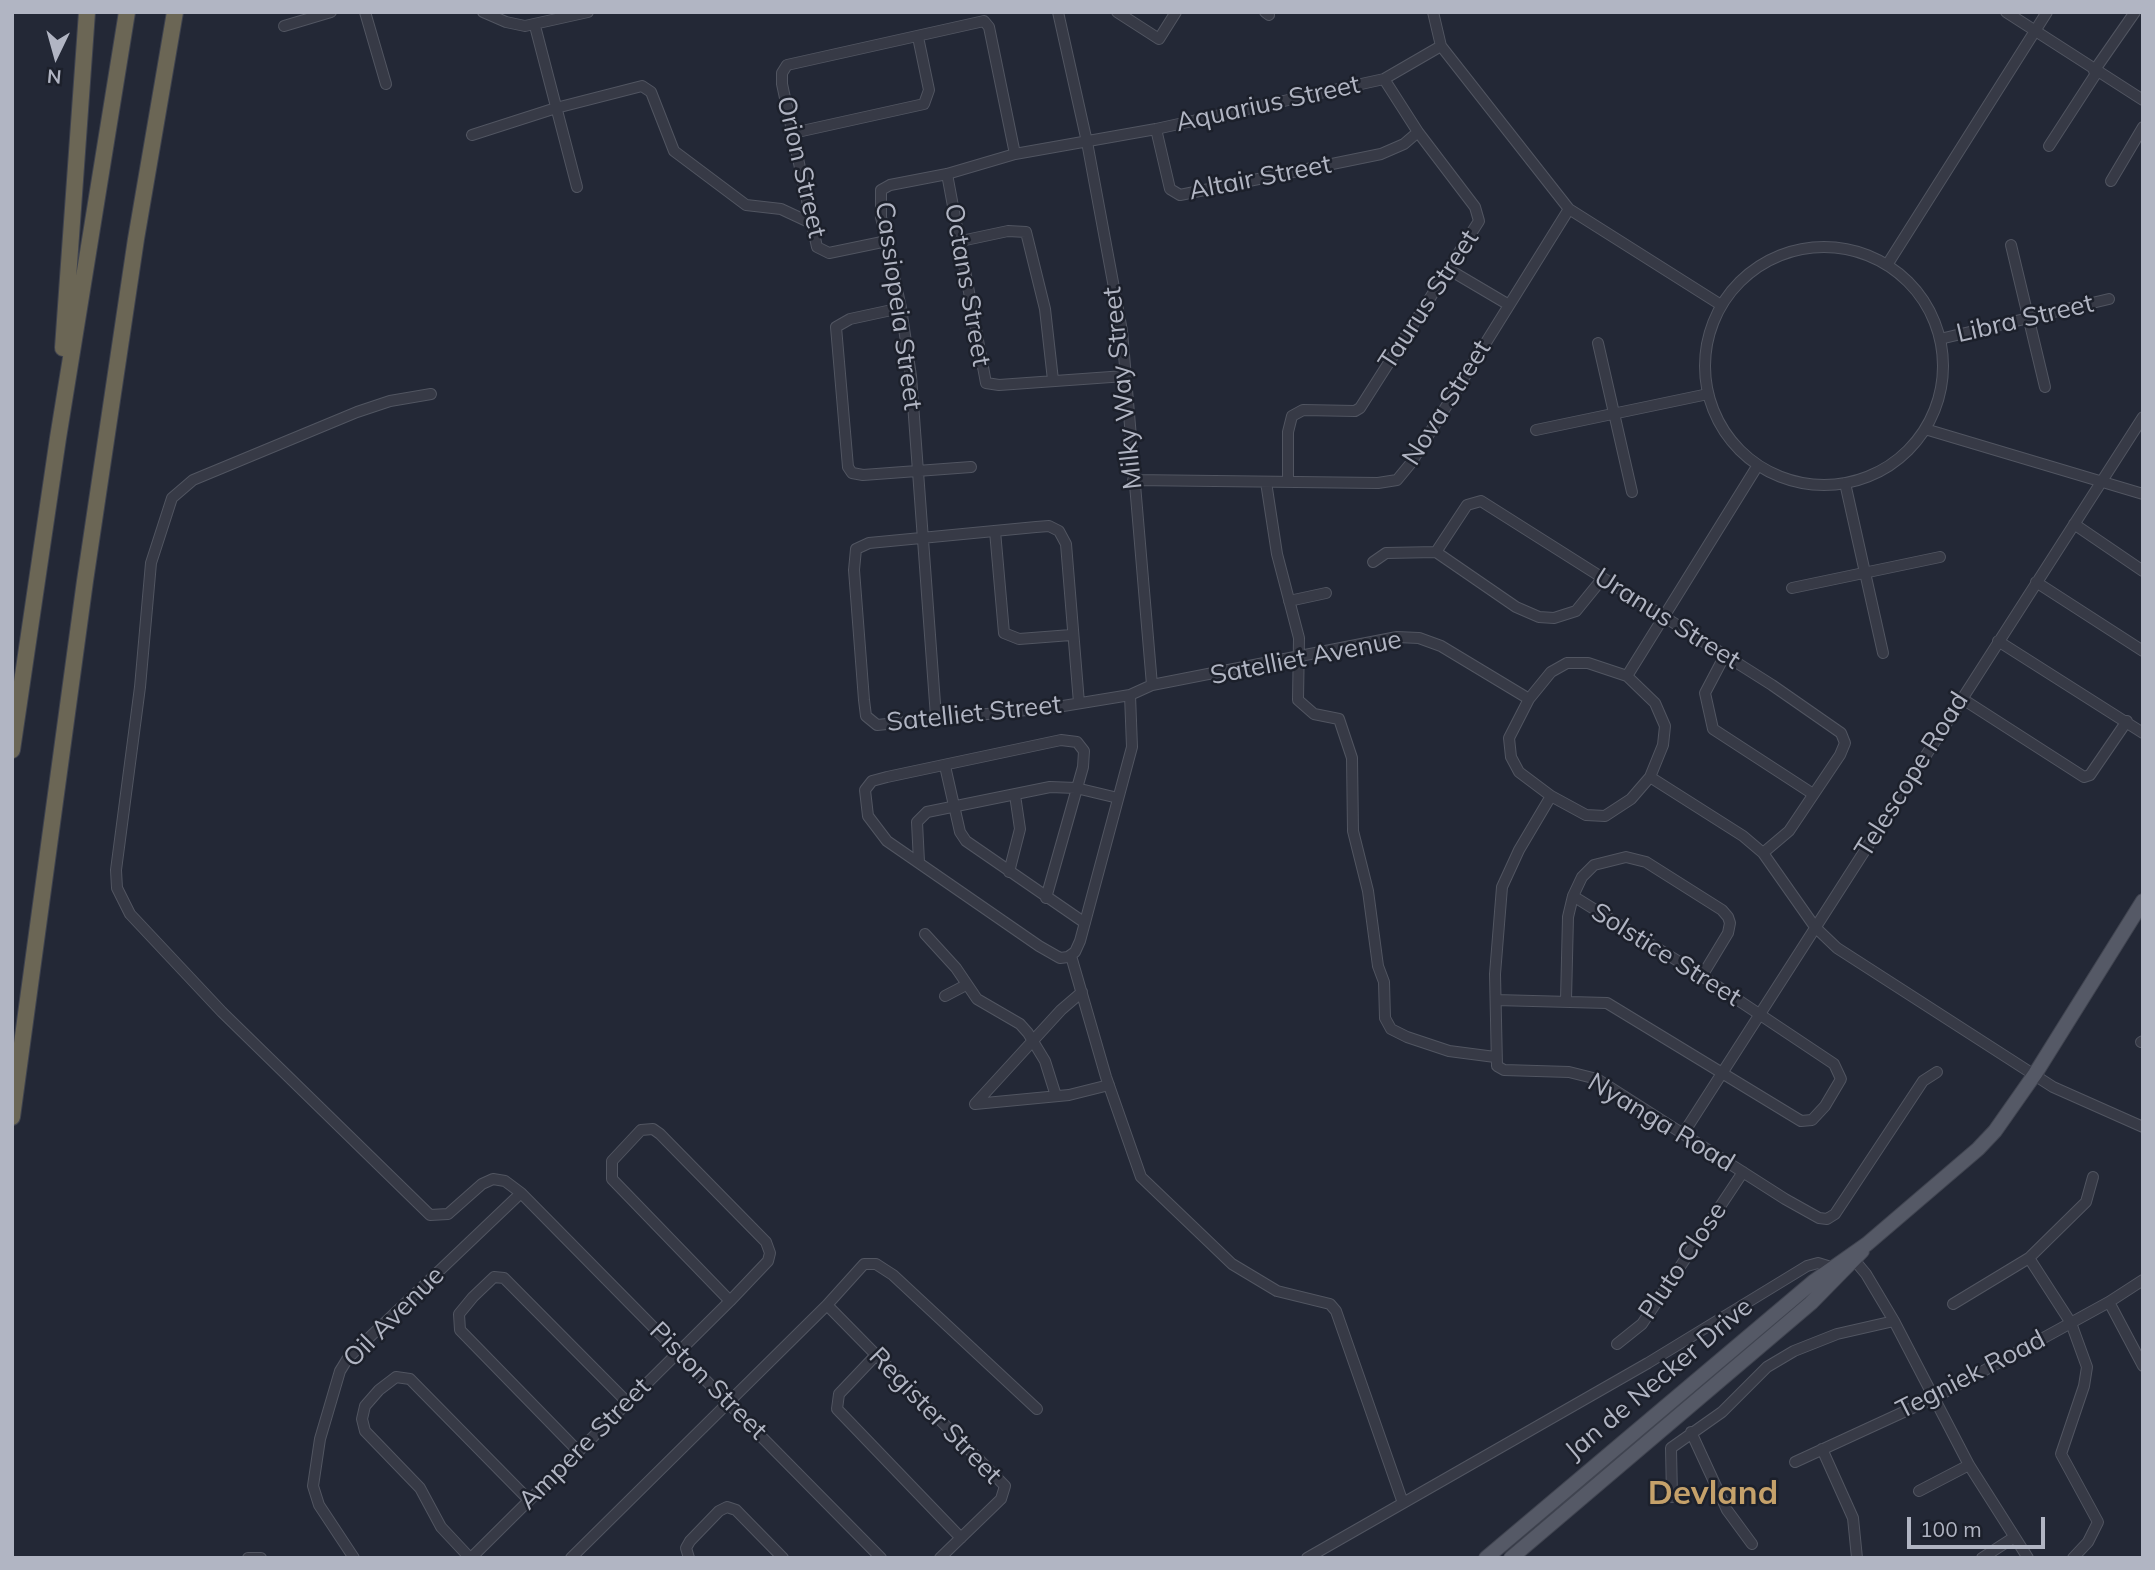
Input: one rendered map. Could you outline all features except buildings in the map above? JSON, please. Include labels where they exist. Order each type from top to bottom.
[{"type":"highway","points":[[58,438],[87,12]]},
{"type":"highway","points":[[12,750],[58,438],[127,12]]},
{"type":"highway","points":[[12,1117],[89,553],[136,239],[175,15]]},
{"type":"main road","name":"Jan de Necker Drive","points":[[1511,1558],[1811,1303],[1867,1244],[1978,1149],[1995,1131],[2035,1074],[2143,901]]},
{"type":"main road","name":"Jan de Necker Drive","points":[[1486,1558],[1831,1267],[1852,1258]]},
{"type":"street","points":[[284,26],[331,12]]},
{"type":"street","points":[[365,12],[386,84]]},
{"type":"street","points":[[483,12],[506,22],[534,26],[588,12]]},
{"type":"street","name":"Milky Way Street","points":[[1058,12],[1087,142],[1122,331],[1152,685]]},
{"type":"street","points":[[1118,12],[1159,38],[1176,12]]},
{"type":"street","points":[[1433,12],[1441,46],[1569,209],[1721,305]]},
{"type":"street","points":[[2006,12],[2143,100]]},
{"type":"street","points":[[1887,265],[2047,12]]},
{"type":"street","points":[[2049,146],[2135,12]]},
{"type":"street","name":"Orion Street","points":[[887,241],[825,253],[817,247],[782,79],[785,67],[792,63],[918,37],[969,22],[987,23],[1015,155]]},
{"type":"street","points":[[534,26],[577,187]]},
{"type":"street","points":[[793,133],[924,104],[929,90],[918,37]]},
{"type":"street","name":"Aquarius Street","points":[[1087,142],[1384,79],[1441,46]]},
{"type":"street","name":"Taurus Street","points":[[1288,482],[1288,432],[1291,417],[1303,410],[1355,411],[1360,408],[1478,224],[1479,214],[1418,132],[1384,79]]},
{"type":"street","points":[[472,135],[556,107],[644,87],[651,92],[671,148],[734,199],[754,208],[781,209],[811,223]]},
{"type":"street","points":[[2111,181],[2143,127]]},
{"type":"street","name":"Altair Street","points":[[1156,129],[1170,189],[1180,195],[1391,151],[1418,132]]},
{"type":"street","name":"Cassiopeia Street","points":[[936,717],[911,376],[901,308],[879,203],[881,190],[890,185],[947,174],[1015,155],[1087,142]]},
{"type":"street","name":"Octans Street","points":[[947,174],[985,381],[999,386],[1125,376]]},
{"type":"street","name":"Nova Street","points":[[1133,480],[1396,480],[1411,463],[1569,209]]},
{"type":"street","points":[[961,241],[1008,230],[1022,230],[1028,235],[1045,309],[1053,380]]},
{"type":"street","points":[[2011,245],[2045,387]]},
{"type":"street","points":[[1803,249],[1847,249],[1887,265],[1921,297],[1940,339],[1942,386],[1925,429],[1910,449],[1891,465],[1869,476],[1845,483],[1809,484],[1791,481],[1758,465],[1726,434],[1708,394],[1706,348],[1721,305],[1739,282],[1762,264],[1803,249]]},
{"type":"street","points":[[1448,269],[1509,305]]},
{"type":"street","name":"Libra Street","points":[[1940,339],[2109,299]]},
{"type":"street","points":[[901,308],[842,321],[836,327],[848,467],[857,475],[971,467]]},
{"type":"street","points":[[1598,343],[1632,492]]},
{"type":"street","points":[[431,394],[390,401],[357,412],[193,480],[172,498],[151,563],[140,687],[116,870],[119,894],[130,914],[222,1012],[420,1208],[430,1215],[448,1214],[482,1184],[493,1179],[505,1181],[521,1193]]},
{"type":"street","points":[[1535,430],[1708,394]]},
{"type":"street","name":"Telescope Road","points":[[1683,1134],[1998,640],[2104,482],[2143,417]]},
{"type":"street","points":[[1925,429],[2143,494]]},
{"type":"street","points":[[1627,676],[1758,465]]},
{"type":"street","points":[[1266,482],[1269,511],[1298,638],[1297,659]]},
{"type":"street","points":[[1845,483],[1883,653]]},
{"type":"street","name":"Uranus Street","points":[[1436,552],[1467,505],[1478,501],[1663,615],[1810,710],[1844,737],[1840,755],[1789,831],[1763,853]]},
{"type":"street","points":[[2074,524],[2143,570]]},
{"type":"street","points":[[924,540],[1049,526],[1065,538],[1071,635],[1079,703]]},
{"type":"street","points":[[995,531],[1004,633],[1019,639],[1071,635]]},
{"type":"street","name":"Satelliet Street","points":[[924,540],[864,544],[855,552],[854,570],[866,716],[873,724],[1079,703],[1130,695],[1152,685]]},
{"type":"street","points":[[1373,562],[1387,554],[1436,552],[1516,607],[1539,617],[1554,618],[1576,611],[1602,579]]},
{"type":"street","points":[[1792,588],[1940,557]]},
{"type":"street","points":[[2036,582],[2143,651]]},
{"type":"street","points":[[1289,601],[1326,593]]},
{"type":"street","name":"Satelliet Avenue","points":[[1152,685],[1297,659],[1397,637],[1419,638],[1441,646],[1529,699]]},
{"type":"street","points":[[1998,640],[2143,733]]},
{"type":"street","points":[[1725,655],[1705,693],[1713,729],[1813,794]]},
{"type":"street","name":"Nyanga Road","points":[[1297,659],[1300,703],[1314,714],[1339,719],[1352,758],[1353,831],[1368,891],[1378,966],[1384,982],[1383,1004],[1388,1024],[1407,1037],[1449,1051],[1494,1057],[1496,1065],[1504,1070],[1569,1072],[1597,1079],[1819,1218],[1830,1219],[1923,1081],[1937,1072]]},
{"type":"street","points":[[1567,663],[1588,663],[1627,676],[1655,703],[1665,726],[1663,745],[1650,777],[1631,799],[1605,816],[1586,815],[1551,796],[1519,772],[1511,757],[1509,738],[1529,699],[1551,672],[1567,663]]},
{"type":"street","points":[[1046,898],[1084,751],[1073,740],[1061,740],[876,780],[865,790],[864,803],[872,824],[887,841],[1040,946],[1060,958],[1071,956],[1077,948],[1085,923],[1132,747],[1130,695]]},
{"type":"street","points":[[1961,698],[2084,777],[2090,775],[2127,721]]},
{"type":"street","points":[[944,766],[960,831],[966,841],[1085,923]]},
{"type":"street","points":[[1650,777],[1743,836],[1763,853],[1815,927],[1837,948],[2053,1087],[2143,1128]]},
{"type":"street","points":[[919,862],[918,818],[955,806],[1050,788],[1076,788],[1118,798]]},
{"type":"street","points":[[1009,872],[1020,829],[1015,795]]},
{"type":"street","points":[[1494,1057],[1497,927],[1502,887],[1518,850],[1551,796]]},
{"type":"street","points":[[1566,1000],[1569,917],[1573,896],[1582,877],[1594,865],[1626,857],[1646,862],[1722,910],[1728,917],[1728,933],[1702,976]]},
{"type":"street","name":"Solstice Street","points":[[1573,896],[1702,976],[1834,1064],[1841,1075],[1839,1086],[1817,1117],[1804,1122],[1722,1072]]},
{"type":"street","points":[[925,934],[985,1006],[1020,1024],[1034,1040],[1045,1061],[1056,1096]]},
{"type":"street","points":[[1071,956],[1109,1085],[1141,1177],[1232,1264],[1277,1291],[1330,1304],[1336,1311],[1402,1503]]},
{"type":"street","points":[[945,996],[967,985]]},
{"type":"street","points":[[1082,992],[975,1104],[1056,1096],[1109,1085]]},
{"type":"street","points":[[1496,1000],[1607,1003],[1722,1072]]},
{"type":"street","name":"Ampere Street","points":[[470,1558],[730,1301],[768,1261],[769,1245],[660,1134],[653,1129],[642,1130],[612,1161],[610,1176],[730,1301]]},
{"type":"street","name":"Pluto Close","points":[[1617,1344],[1642,1324],[1743,1172]]},
{"type":"street","points":[[1953,1304],[2029,1258],[2086,1202],[2093,1177]]},
{"type":"street","name":"Piston Street","points":[[521,1193],[881,1558]]},
{"type":"street","name":"Oil Avenue","points":[[354,1558],[319,1505],[313,1486],[320,1439],[340,1371],[357,1349],[521,1193]]},
{"type":"street","points":[[1852,1258],[1894,1321],[1969,1465],[2028,1558]]},
{"type":"street","points":[[2029,1258],[2071,1324],[2087,1367],[2084,1386],[2061,1454],[2098,1522],[2088,1542],[2073,1558]]},
{"type":"street","points":[[1307,1558],[1648,1363],[1807,1266],[1818,1263],[1831,1267]]},
{"type":"street","points":[[571,1558],[827,1305],[864,1264],[876,1264],[893,1275],[1037,1409]]},
{"type":"street","points":[[578,1451],[460,1330],[459,1314],[479,1291],[494,1277],[505,1278],[627,1402]]},
{"type":"street","name":"Tegniek Road","points":[[1794,1462],[1934,1398],[2071,1324],[2143,1280]]},
{"type":"street","points":[[2109,1302],[2143,1366]]},
{"type":"street","name":"Register Street","points":[[827,1305],[1005,1486],[1001,1499],[940,1558]]},
{"type":"street","points":[[1672,1497],[1669,1453],[1721,1412],[1768,1367],[1794,1351],[1837,1334],[1894,1321]]},
{"type":"street","points":[[877,1354],[839,1394],[837,1409],[961,1538]]},
{"type":"street","points":[[470,1558],[441,1527],[420,1488],[365,1430],[362,1419],[365,1406],[379,1390],[396,1377],[410,1379],[529,1500]]},
{"type":"street","points":[[1692,1433],[1727,1510],[1752,1544]]},
{"type":"street","points":[[1822,1450],[1853,1518],[1857,1558]]},
{"type":"street","points":[[1919,1491],[1969,1465]]},
{"type":"street","points":[[689,1558],[686,1548],[690,1541],[719,1511],[727,1507],[736,1510],[783,1558]]},
{"type":"street","points":[[1982,1558],[2013,1538]]},
{"type":"street","points":[[248,1558],[261,1558]]},
{"type":"district","name":"Devland","points":[[1713,1494]]}]
